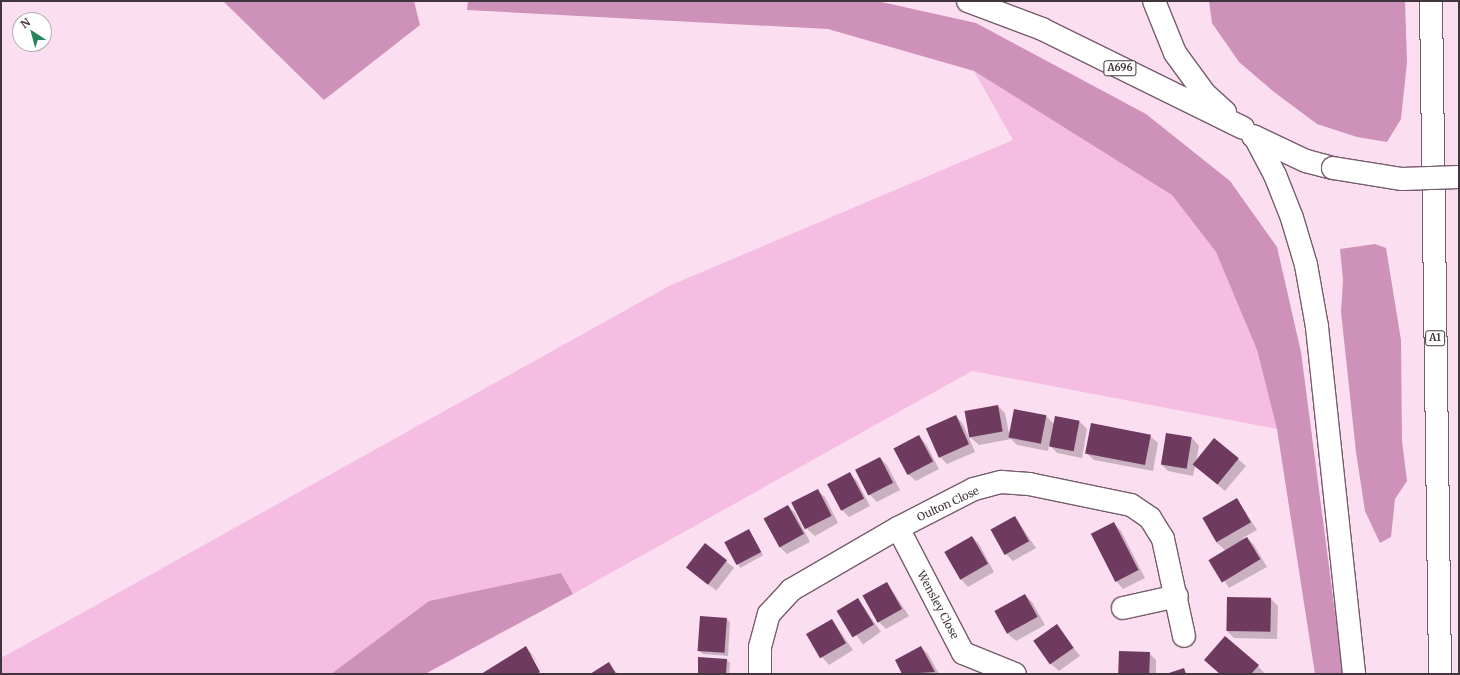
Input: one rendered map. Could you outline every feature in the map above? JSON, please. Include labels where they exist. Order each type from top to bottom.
[{"type":"main road","name":"A696","points":[[968,1],[1042,29],[1249,133]]},
{"type":"main road","points":[[1154,1],[1175,53],[1205,94],[1249,133],[1306,161],[1333,168],[1402,179],[1459,177]]},
{"type":"main road","name":"A1","points":[[1430,1],[1440,674]]},
{"type":"main road","points":[[1249,133],[1275,175],[1292,218],[1306,265],[1317,327],[1354,674]]},
{"type":"main road","name":"Oulton Close","points":[[760,674],[760,647],[769,614],[791,590],[898,528],[974,489],[1000,482],[1029,484],[1130,505],[1150,518],[1163,539],[1177,596],[1184,636]]},
{"type":"main road","name":"Wensley Close","points":[[898,528],[963,653],[992,670],[1015,674]]},
{"type":"main road","points":[[1123,608],[1177,596]]},
{"type":"shaded area","points":[[207,1],[414,1],[420,25],[324,100],[224,2]]},
{"type":"shaded area","points":[[468,1],[877,1],[976,23],[1146,114],[1230,181],[1277,247],[1301,352],[1343,674],[1315,674],[1277,429],[1257,350],[1216,252],[1172,195],[974,71],[828,29],[467,10]]},
{"type":"shaded area","points":[[1209,1],[1405,1],[1407,62],[1401,119],[1387,142],[1357,137],[1317,124],[1274,92],[1239,62],[1212,23]]},
{"type":"shaded area","points":[[974,71],[1172,195],[1216,252],[1257,350],[1277,429],[972,371],[573,594],[561,573],[429,601],[331,674],[1,674],[1,658],[669,286],[1013,140]]},
{"type":"shaded area","points":[[1375,244],[1386,248],[1401,340],[1402,441],[1407,481],[1395,499],[1391,537],[1380,543],[1365,511],[1356,452],[1341,312],[1343,280],[1340,249]]},
{"type":"shaded area","points":[[561,573],[573,594],[425,674],[331,674],[429,601]]},
{"type":"building","points":[[998,405],[1003,432],[969,437],[965,411]]},
{"type":"building","points":[[1014,409],[1046,415],[1041,444],[1008,437]]},
{"type":"building","points":[[956,415],[969,444],[939,458],[926,428]]},
{"type":"building","points":[[1055,416],[1080,421],[1074,451],[1049,446]]},
{"type":"building","points":[[1091,423],[1151,435],[1145,465],[1085,453]]},
{"type":"building","points":[[1166,433],[1192,437],[1187,469],[1161,465]]},
{"type":"building","points":[[919,435],[933,461],[907,475],[893,449]]},
{"type":"building","points":[[1214,438],[1239,458],[1217,485],[1193,464]]},
{"type":"building","points":[[880,457],[893,483],[868,496],[855,470]]},
{"type":"building","points":[[850,472],[864,498],[841,511],[827,484]]},
{"type":"building","points":[[818,489],[832,516],[805,529],[791,503]]},
{"type":"building","points":[[1237,498],[1251,522],[1216,542],[1202,518]]},
{"type":"building","points":[[788,505],[804,534],[780,547],[764,519]]},
{"type":"building","points":[[1015,516],[1029,541],[1005,555],[991,530]]},
{"type":"building","points":[[1114,522],[1139,570],[1115,582],[1091,534]]},
{"type":"building","points":[[749,529],[761,552],[736,565],[724,542]]},
{"type":"building","points":[[972,536],[988,564],[960,580],[944,552]]},
{"type":"building","points":[[1247,537],[1260,559],[1222,582],[1208,560]]},
{"type":"building","points":[[705,543],[727,560],[708,585],[686,567]]},
{"type":"building","points":[[887,582],[902,609],[878,623],[863,596]]},
{"type":"building","points":[[1025,594],[1038,617],[1007,634],[994,611]]},
{"type":"building","points":[[1227,597],[1271,598],[1270,632],[1226,631]]},
{"type":"building","points":[[858,598],[874,625],[853,637],[837,611]]},
{"type":"building","points":[[700,616],[727,618],[724,653],[698,651]]},
{"type":"building","points":[[832,619],[846,643],[820,658],[806,634]]},
{"type":"building","points":[[1057,624],[1074,648],[1050,664],[1033,641]]},
{"type":"building","points":[[1225,636],[1259,665],[1251,674],[1220,674],[1204,660]]},
{"type":"building","points":[[526,646],[540,672],[536,674],[481,674]]},
{"type":"building","points":[[921,646],[935,672],[902,674],[895,660]]},
{"type":"building","points":[[1119,651],[1150,652],[1149,674],[1118,674]]},
{"type":"building","points":[[698,657],[727,659],[726,674],[698,674]]},
{"type":"building","points":[[609,662],[616,674],[590,674]]},
{"type":"building","points":[[1184,668],[1186,674],[1166,674]]}]
